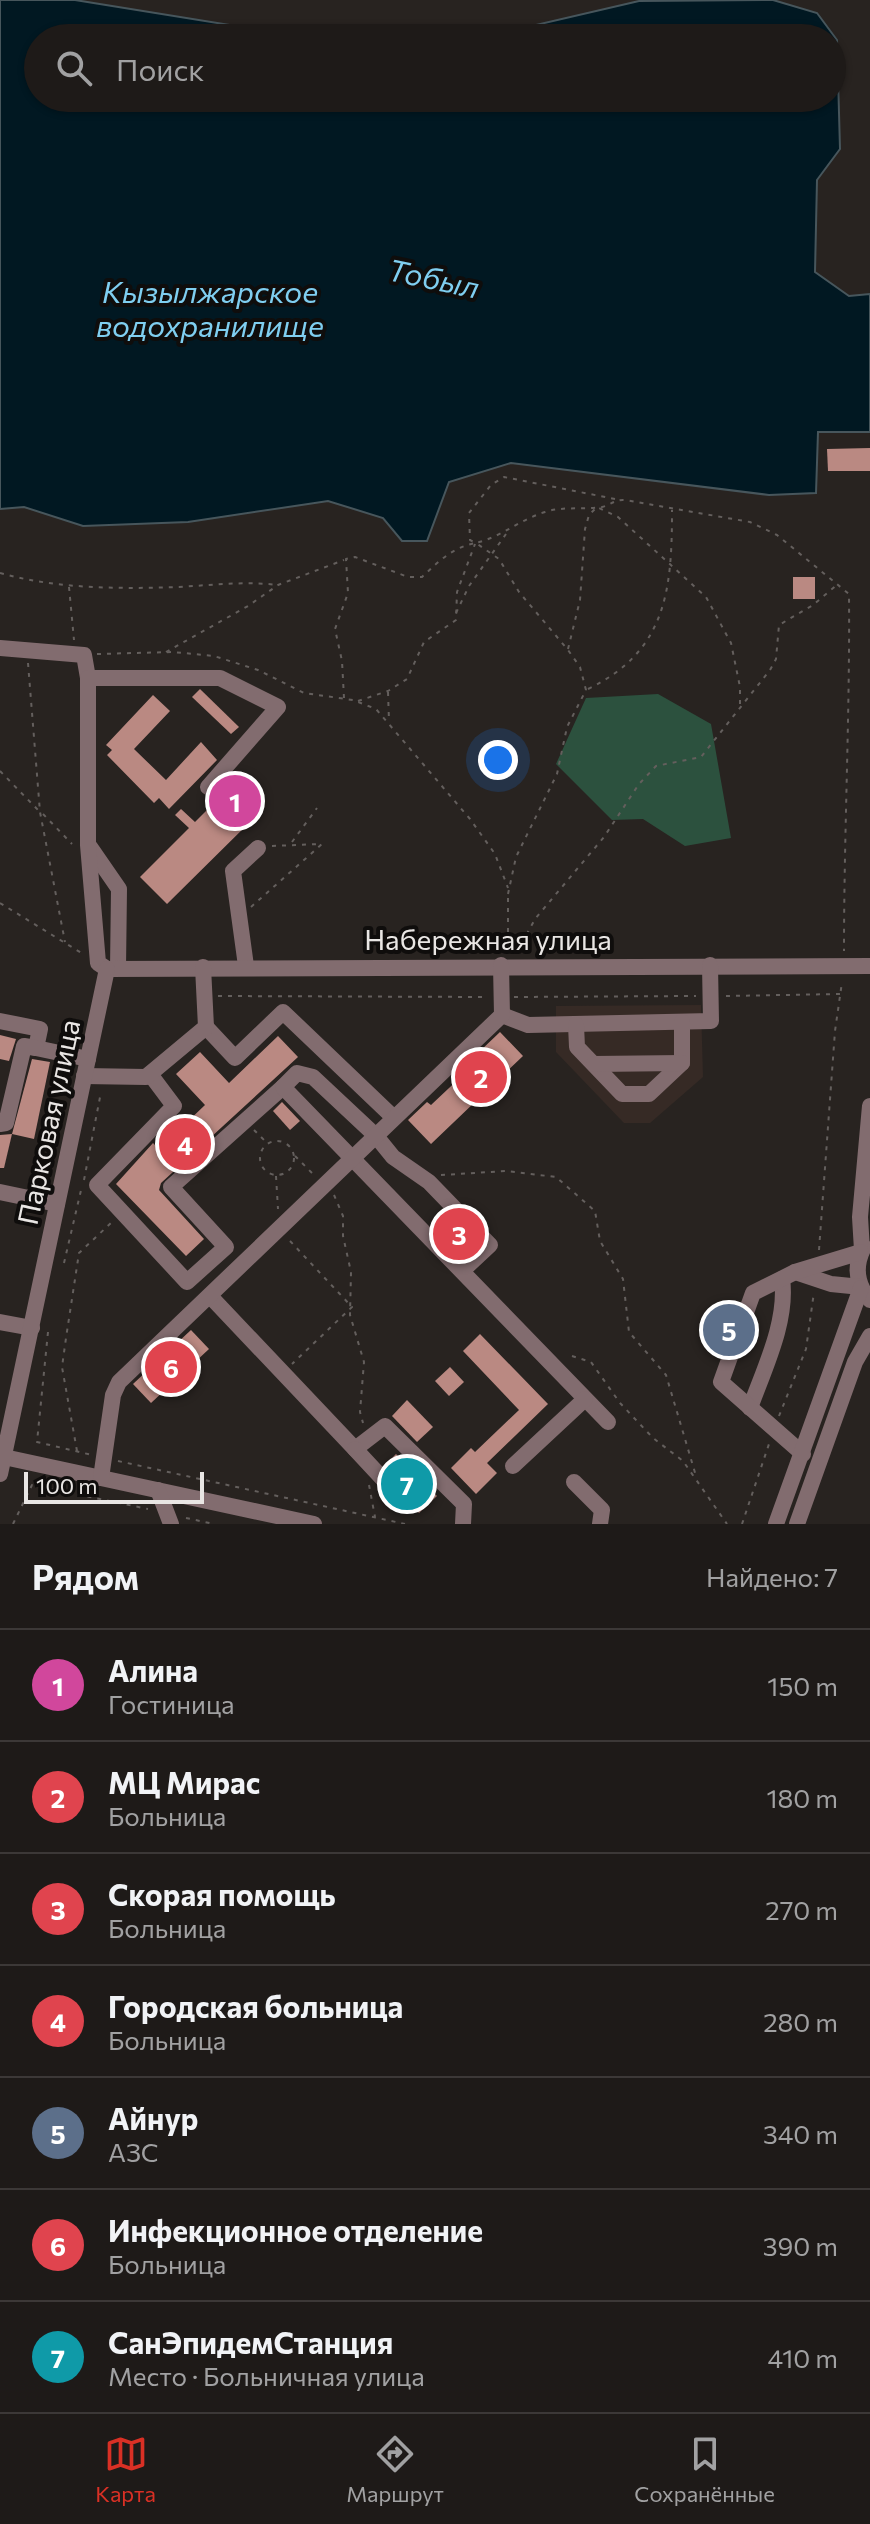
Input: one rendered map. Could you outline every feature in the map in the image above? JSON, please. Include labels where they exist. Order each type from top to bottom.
[{"type":"street","points":[[0,648],[79,654],[88,678],[89,853],[108,967]]},
{"type":"street","points":[[88,678],[220,678],[278,707],[208,787]]},
{"type":"street","points":[[246,966],[233,871],[258,848]]},
{"type":"street","points":[[89,853],[119,889],[108,967]]},
{"type":"street","name":"Набережная улица","points":[[108,967],[508,961],[870,966]]},
{"type":"street","points":[[101,1478],[113,1395],[119,1382],[502,1015],[508,961]]},
{"type":"street","points":[[502,1015],[528,1025],[711,1021],[710,965]]},
{"type":"street","name":"Парковая улица","points":[[0,1474],[40,1330],[57,1204],[108,967]]},
{"type":"street","points":[[203,967],[206,1027],[235,1058],[283,1012],[393,1117]]},
{"type":"street","points":[[0,1021],[40,1029],[36,1048]]},
{"type":"street","points":[[576,1025],[577,1047],[622,1094],[649,1094],[682,1063],[682,1022]]},
{"type":"street","points":[[0,1124],[6,1123],[24,1046],[104,1076],[150,1074],[206,1027]]},
{"type":"street","points":[[594,1064],[682,1063]]},
{"type":"street","points":[[150,1074],[174,1106],[97,1185],[187,1282],[226,1247],[171,1187],[297,1073],[313,1077],[376,1136],[393,1157],[426,1181],[490,1245],[462,1271]]},
{"type":"street","points":[[283,1087],[608,1422]]},
{"type":"street","points":[[776,1524],[864,1291],[857,1268],[864,1247],[860,1217],[870,1106]]},
{"type":"street","points":[[0,1192],[57,1204]]},
{"type":"street","points":[[803,1454],[721,1382],[753,1293],[864,1247]]},
{"type":"street","points":[[789,1276],[864,1291]]},
{"type":"street","points":[[750,1408],[771,1347],[789,1276]]},
{"type":"street","points":[[210,1296],[395,1492]]},
{"type":"street","points":[[0,1322],[40,1330]]},
{"type":"street","points":[[797,1524],[855,1362],[870,1336]]},
{"type":"street","points":[[513,1466],[585,1399]]},
{"type":"street","points":[[355,1449],[385,1426],[464,1504],[463,1524]]},
{"type":"street","points":[[4,1457],[314,1524]]},
{"type":"street","points":[[574,1482],[602,1510],[600,1524]]},
{"type":"street","points":[[158,1490],[169,1519]]},
{"type":"path","points":[[204,996],[841,994],[844,966],[844,822],[850,732],[849,594],[777,535],[750,522],[504,477],[491,485],[469,513],[470,540],[492,553],[519,592],[568,650],[580,667],[586,690]]},
{"type":"path","points":[[456,613],[492,553],[519,523],[546,512],[597,507],[615,499]]},
{"type":"path","points":[[597,507],[618,517],[706,597],[731,643],[740,687],[740,707]]},
{"type":"path","points":[[568,650],[580,600],[585,529],[589,515],[597,507]]},
{"type":"path","points":[[508,894],[516,857],[557,774],[567,727],[586,690],[630,663],[659,621],[672,568],[672,509]]},
{"type":"path","points":[[165,652],[238,612],[278,585],[346,559],[355,557],[408,577],[422,577],[453,550],[507,533]]},
{"type":"path","points":[[358,702],[388,691],[407,679],[424,642],[449,628],[456,620],[457,592],[476,543]]},
{"type":"path","points":[[344,698],[342,661],[335,629],[348,593],[346,559]]},
{"type":"path","points":[[0,573],[69,586],[170,587],[240,582],[278,585]]},
{"type":"path","points":[[508,961],[535,919],[604,837],[639,784],[656,766],[701,757],[721,737],[776,659],[779,625],[813,605],[839,583]]},
{"type":"path","points":[[69,586],[79,654],[165,652],[214,656],[258,670],[304,693],[344,698],[376,709],[389,721],[495,854],[505,874],[508,894],[508,961]]},
{"type":"path","points":[[27,650],[40,812],[65,942]]},
{"type":"path","points":[[388,691],[389,721]]},
{"type":"path","points":[[0,771],[40,812],[89,853]]},
{"type":"path","points":[[290,844],[317,808]]},
{"type":"path","points":[[239,917],[322,844],[258,848]]},
{"type":"path","points":[[0,903],[108,967]]},
{"type":"path","points":[[64,1263],[104,1076]]},
{"type":"path","points":[[246,1121],[267,1143]]},
{"type":"path","points":[[294,1155],[288,1171],[276,1175],[267,1171],[261,1163],[261,1151],[267,1143],[283,1142],[327,1184],[343,1216],[352,1307],[350,1315],[364,1362],[360,1412],[366,1433]]},
{"type":"path","points":[[426,1181],[440,1175],[473,1172],[541,1174],[556,1177],[587,1201],[595,1211],[600,1241],[623,1279],[629,1332],[666,1375],[696,1476]]},
{"type":"path","points":[[276,1175],[277,1209],[284,1225],[352,1307]]},
{"type":"path","points":[[78,1452],[62,1367],[79,1253],[122,1212]]},
{"type":"path","points":[[285,1370],[352,1307]]},
{"type":"path","points":[[40,1330],[37,1442],[405,1524]]},
{"type":"path","points":[[572,1356],[591,1362],[620,1403],[696,1476],[727,1524]]},
{"type":"path","points":[[13,1524],[32,1485],[169,1519],[214,1524]]},
{"type":"shaded area","points":[[701,1005],[703,1077],[650,1123],[624,1123],[556,1052],[556,1006]]},
{"type":"green space","points":[[658,694],[711,724],[731,838],[685,846],[643,819],[612,820],[556,764],[586,698]]},
{"type":"water","name":"Кызылжарское водохранилище","points":[[0,0],[75,0],[224,24],[24,24],[24,112],[839,112],[840,149],[817,180],[815,272],[849,296],[870,294],[870,432],[818,432],[816,493],[769,495],[511,463],[449,482],[427,541],[402,541],[383,518],[328,501],[188,522],[83,526],[24,507],[0,509]]},
{"type":"water","name":"Кызылжарское водохранилище","points":[[773,0],[817,13],[825,24],[540,24],[639,1]]},
{"type":"building","points":[[870,448],[870,471],[828,471],[827,449]]},
{"type":"building","points":[[793,577],[815,577],[815,599],[793,599]]},
{"type":"building","points":[[200,689],[239,727],[231,734],[192,697]]},
{"type":"building","points":[[153,695],[170,711],[134,749],[166,780],[201,742],[217,760],[169,809],[159,798],[154,803],[107,755],[112,750],[106,745]]},
{"type":"building","points":[[235,782],[262,810],[167,904],[140,877],[189,828],[175,815],[181,809],[195,822]]},
{"type":"building","points":[[500,1032],[523,1056],[431,1144],[408,1120],[427,1102],[431,1105],[483,1056],[479,1052]]},
{"type":"building","points":[[0,1035],[16,1039],[9,1061],[0,1059]]},
{"type":"building","points":[[278,1036],[298,1057],[161,1183],[159,1190],[204,1239],[186,1256],[116,1184],[153,1143],[159,1149],[205,1105],[176,1074],[200,1052],[229,1083]]},
{"type":"building","points":[[32,1059],[50,1062],[34,1139],[12,1134]]},
{"type":"building","points":[[282,1102],[300,1121],[290,1130],[273,1111]]},
{"type":"building","points":[[12,1134],[4,1168],[0,1168],[0,1135]]},
{"type":"building","points":[[445,1214],[474,1245],[464,1254],[435,1223]]},
{"type":"building","points":[[191,1330],[209,1349],[151,1403],[133,1384]]},
{"type":"building","points":[[480,1334],[548,1404],[487,1463],[497,1473],[476,1494],[451,1468],[471,1448],[475,1452],[519,1410],[463,1351]]},
{"type":"building","points":[[450,1367],[464,1382],[449,1396],[435,1381]]},
{"type":"building","points":[[407,1400],[433,1427],[417,1442],[392,1416]]},
{"type":"building","points":[[396,1454],[437,1496],[419,1513],[404,1497],[403,1484],[385,1465]]},
{"type":"place","name":"Алина","points":[[235,801]]},
{"type":"place","name":"МЦ Мирас","points":[[481,1077]]},
{"type":"place","name":"Городская больница","points":[[185,1144]]},
{"type":"place","name":"Скорая помощь","points":[[459,1234]]},
{"type":"place","name":"Айнур","points":[[729,1330]]},
{"type":"place","name":"Инфекционное отделение","points":[[171,1367]]},
{"type":"place","name":"СанЭпидемСтанция","points":[[407,1484]]},
{"type":"water label","name":"Тобыл","points":[[434,277]]}]
